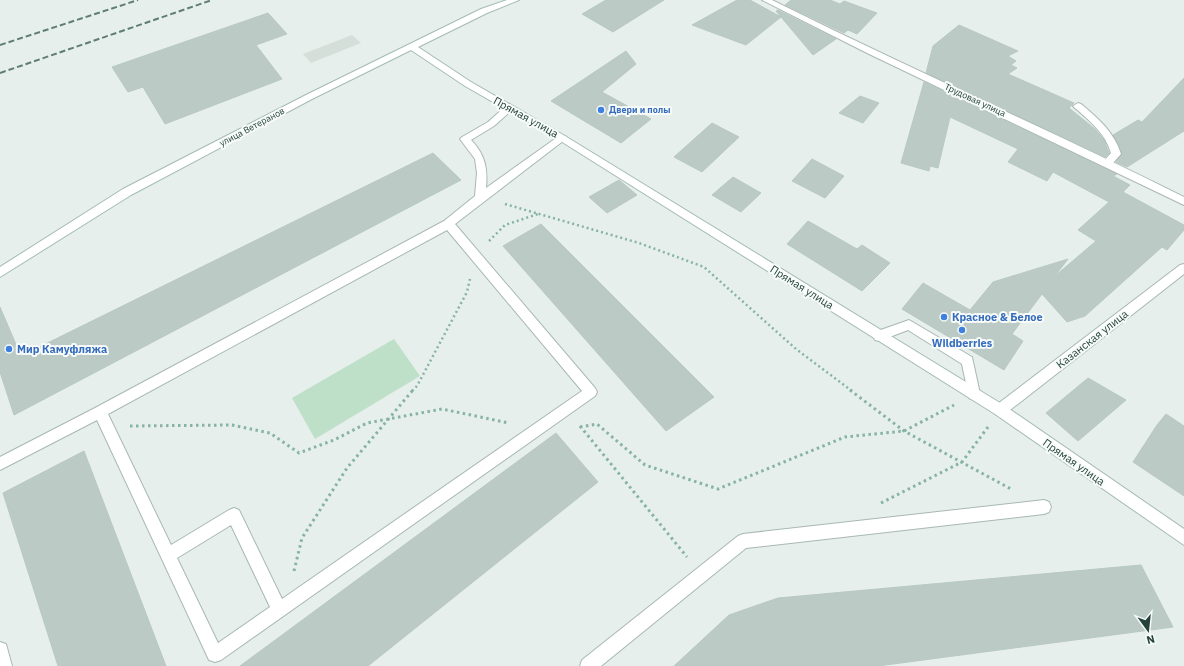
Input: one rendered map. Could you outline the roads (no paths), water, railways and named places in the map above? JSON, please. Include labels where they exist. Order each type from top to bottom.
[{"type":"main road","name":"улица Ветеранов","points":[[0,273],[127,192],[309,97],[484,11],[515,0]]},
{"type":"main road","name":"Трудовая улица","points":[[766,0],[821,28],[1108,162],[1184,200]]},
{"type":"main road","name":"Прямая улица","points":[[412,47],[509,108],[562,138],[1000,410],[1184,538]]},
{"type":"main road","points":[[1078,106],[1100,126],[1114,146],[1116,154],[1108,162]]},
{"type":"main road","points":[[480,198],[483,169],[475,148],[465,139],[491,124],[509,108]]},
{"type":"main road","points":[[0,464],[100,412],[448,224],[480,198],[562,138]]},
{"type":"main road","points":[[100,412],[215,654],[591,392],[448,224]]},
{"type":"main road","name":"Казанская улица","points":[[1000,410],[1184,268]]},
{"type":"main road","points":[[879,336],[909,325],[968,361],[974,394]]},
{"type":"main road","points":[[588,666],[742,541],[1044,507]]},
{"type":"main road","points":[[168,555],[234,515],[283,607]]},
{"type":"main road","points":[[0,650],[4,666]]},
{"type":"railway","points":[[0,45],[138,0]]},
{"type":"railway","points":[[0,73],[212,0]]},
{"type":"place","name":"Двери и полы","points":[[601,110]]},
{"type":"place","name":"Красное & Белое","points":[[944,317]]},
{"type":"place","name":"Wildberries","points":[[962,330]]},
{"type":"place","name":"Мир Камуфляжа","points":[[9,349]]}]
